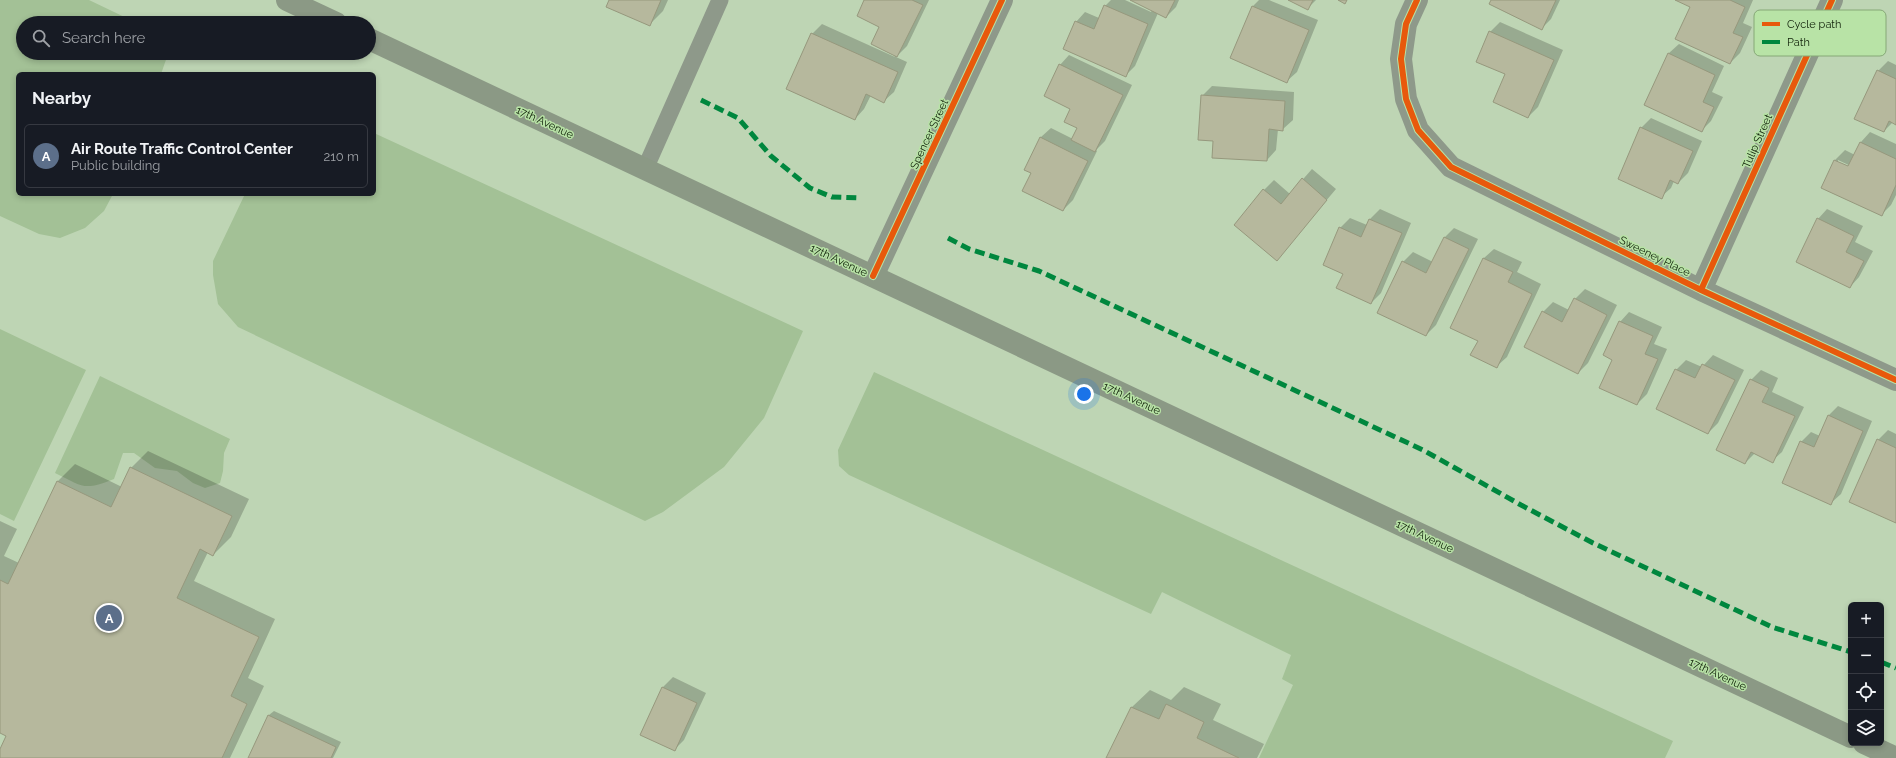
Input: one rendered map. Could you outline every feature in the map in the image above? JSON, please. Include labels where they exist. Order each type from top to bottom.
[{"type":"main road","points":[[287,0],[321,16]]},
{"type":"main road","name":"17th Avenue","points":[[376,42],[1848,736]]},
{"type":"main road","points":[[1870,746],[1896,758]]},
{"type":"street","name":"Spencer Street","points":[[874,276],[1002,0]]},
{"type":"street","name":"Sweeney Place","points":[[1418,0],[1406,24],[1401,59],[1406,99],[1418,130],[1451,167],[1701,290],[1896,380]]},
{"type":"street","name":"Tulip Street","points":[[1827,10],[1832,0]]},
{"type":"street","name":"Tulip Street","points":[[1701,290],[1807,56]]},
{"type":"lane","points":[[646,169],[720,0]]},
{"type":"green space","points":[[0,0],[89,0],[122,16],[16,16],[16,60],[166,60],[162,72],[16,72],[16,196],[112,196],[104,211],[85,228],[60,238],[39,234],[0,216]]},
{"type":"green space","points":[[376,134],[803,331],[764,418],[724,467],[663,512],[645,521],[238,327],[218,304],[213,275],[213,261],[244,196],[376,196]]},
{"type":"green space","points":[[0,329],[86,370],[14,521],[0,514]]},
{"type":"green space","points":[[874,372],[1673,741],[1665,758],[1259,758],[1293,685],[1282,679],[1291,655],[1162,592],[1151,614],[849,475],[839,466],[838,450]]},
{"type":"green space","points":[[100,376],[230,439],[224,453],[223,471],[220,483],[205,488],[193,483],[177,471],[155,468],[134,453],[123,453],[114,479],[104,483],[84,486],[55,473]]},
{"type":"building","points":[[609,0],[661,0],[650,26],[606,7]]},
{"type":"building","points":[[864,0],[912,0],[923,5],[897,57],[871,44],[879,27],[857,16]]},
{"type":"building","points":[[1130,0],[1175,0],[1166,18]]},
{"type":"building","points":[[1288,0],[1313,0],[1308,10]]},
{"type":"building","points":[[1338,0],[1347,0],[1345,4]]},
{"type":"building","points":[[1491,0],[1556,0],[1542,30],[1489,4]]},
{"type":"building","points":[[1675,0],[1730,0],[1745,7],[1733,33],[1743,37],[1730,64],[1675,39],[1690,7]]},
{"type":"building","points":[[1104,5],[1148,24],[1126,77],[1063,49],[1075,21],[1094,29]]},
{"type":"building","points":[[1252,6],[1309,30],[1287,83],[1230,58]]},
{"type":"building","points":[[1489,31],[1554,60],[1528,118],[1493,102],[1505,74],[1476,62]]},
{"type":"building","points":[[811,33],[898,72],[884,103],[866,94],[855,120],[786,89]]},
{"type":"building","points":[[1668,53],[1715,75],[1703,102],[1714,107],[1702,132],[1644,105]]},
{"type":"building","points":[[1059,64],[1123,95],[1095,152],[1071,140],[1077,128],[1064,122],[1070,109],[1044,96]]},
{"type":"building","points":[[1877,70],[1896,79],[1896,125],[1889,121],[1884,132],[1854,119]]},
{"type":"building","points":[[1201,95],[1285,101],[1283,131],[1269,129],[1267,161],[1212,158],[1213,141],[1198,140]]},
{"type":"building","points":[[1640,127],[1693,151],[1678,184],[1670,180],[1662,199],[1618,179]]},
{"type":"building","points":[[1040,137],[1088,161],[1063,211],[1022,191],[1031,173],[1024,170]]},
{"type":"building","points":[[1860,142],[1896,159],[1896,185],[1882,216],[1821,188],[1834,160],[1848,166]]},
{"type":"building","points":[[1302,178],[1327,200],[1277,261],[1234,225],[1263,189],[1281,204]]},
{"type":"building","points":[[1817,218],[1854,236],[1846,252],[1864,261],[1850,288],[1796,262]]},
{"type":"building","points":[[1369,219],[1402,233],[1371,304],[1336,288],[1343,274],[1323,265],[1339,227],[1361,237]]},
{"type":"building","points":[[1444,237],[1469,249],[1426,336],[1377,313],[1402,261],[1426,273]]},
{"type":"building","points":[[1483,258],[1513,272],[1508,282],[1532,294],[1497,368],[1470,355],[1478,341],[1450,328]]},
{"type":"building","points":[[1574,298],[1607,315],[1578,374],[1524,347],[1542,311],[1562,322]]},
{"type":"building","points":[[1619,321],[1653,336],[1645,354],[1658,359],[1637,405],[1599,388],[1612,360],[1603,355]]},
{"type":"building","points":[[1702,364],[1735,380],[1708,434],[1656,409],[1675,369],[1695,378]]},
{"type":"building","points":[[1750,379],[1769,388],[1762,402],[1795,416],[1773,463],[1751,452],[1745,464],[1716,450]]},
{"type":"building","points":[[1828,415],[1863,431],[1831,505],[1782,483],[1800,441],[1814,447]]},
{"type":"building","points":[[1877,439],[1896,448],[1896,523],[1849,502]]},
{"type":"building","points":[[130,467],[232,516],[213,556],[200,549],[177,598],[259,637],[231,696],[247,704],[222,758],[0,758],[0,749],[6,736],[0,733],[0,580],[8,584],[57,481],[111,507]]},
{"type":"building","points":[[662,687],[697,703],[675,751],[640,735]]},
{"type":"building","points":[[1166,704],[1204,722],[1197,738],[1239,758],[1106,758],[1131,707],[1159,719]]},
{"type":"building","points":[[268,715],[336,747],[331,758],[248,758]]},
{"type":"marked path","points":[[701,100],[738,118],[771,156],[810,188],[832,197],[860,198]]},
{"type":"marked path","points":[[948,238],[969,249],[1039,271],[1423,450],[1521,505],[1593,543],[1772,627],[1848,651]]},
{"type":"marked path","points":[[1884,663],[1896,668]]},
{"type":"cycle path","points":[[873,276],[1002,0]]},
{"type":"cycle path","points":[[1417,0],[1406,24],[1401,59],[1406,99],[1418,130],[1451,167],[1701,290],[1896,380]]},
{"type":"cycle path","points":[[1827,10],[1832,0]]},
{"type":"cycle path","points":[[1701,290],[1807,56]]},
{"type":"place","name":"Air Route Traffic Control Center","points":[[109,618]]}]
